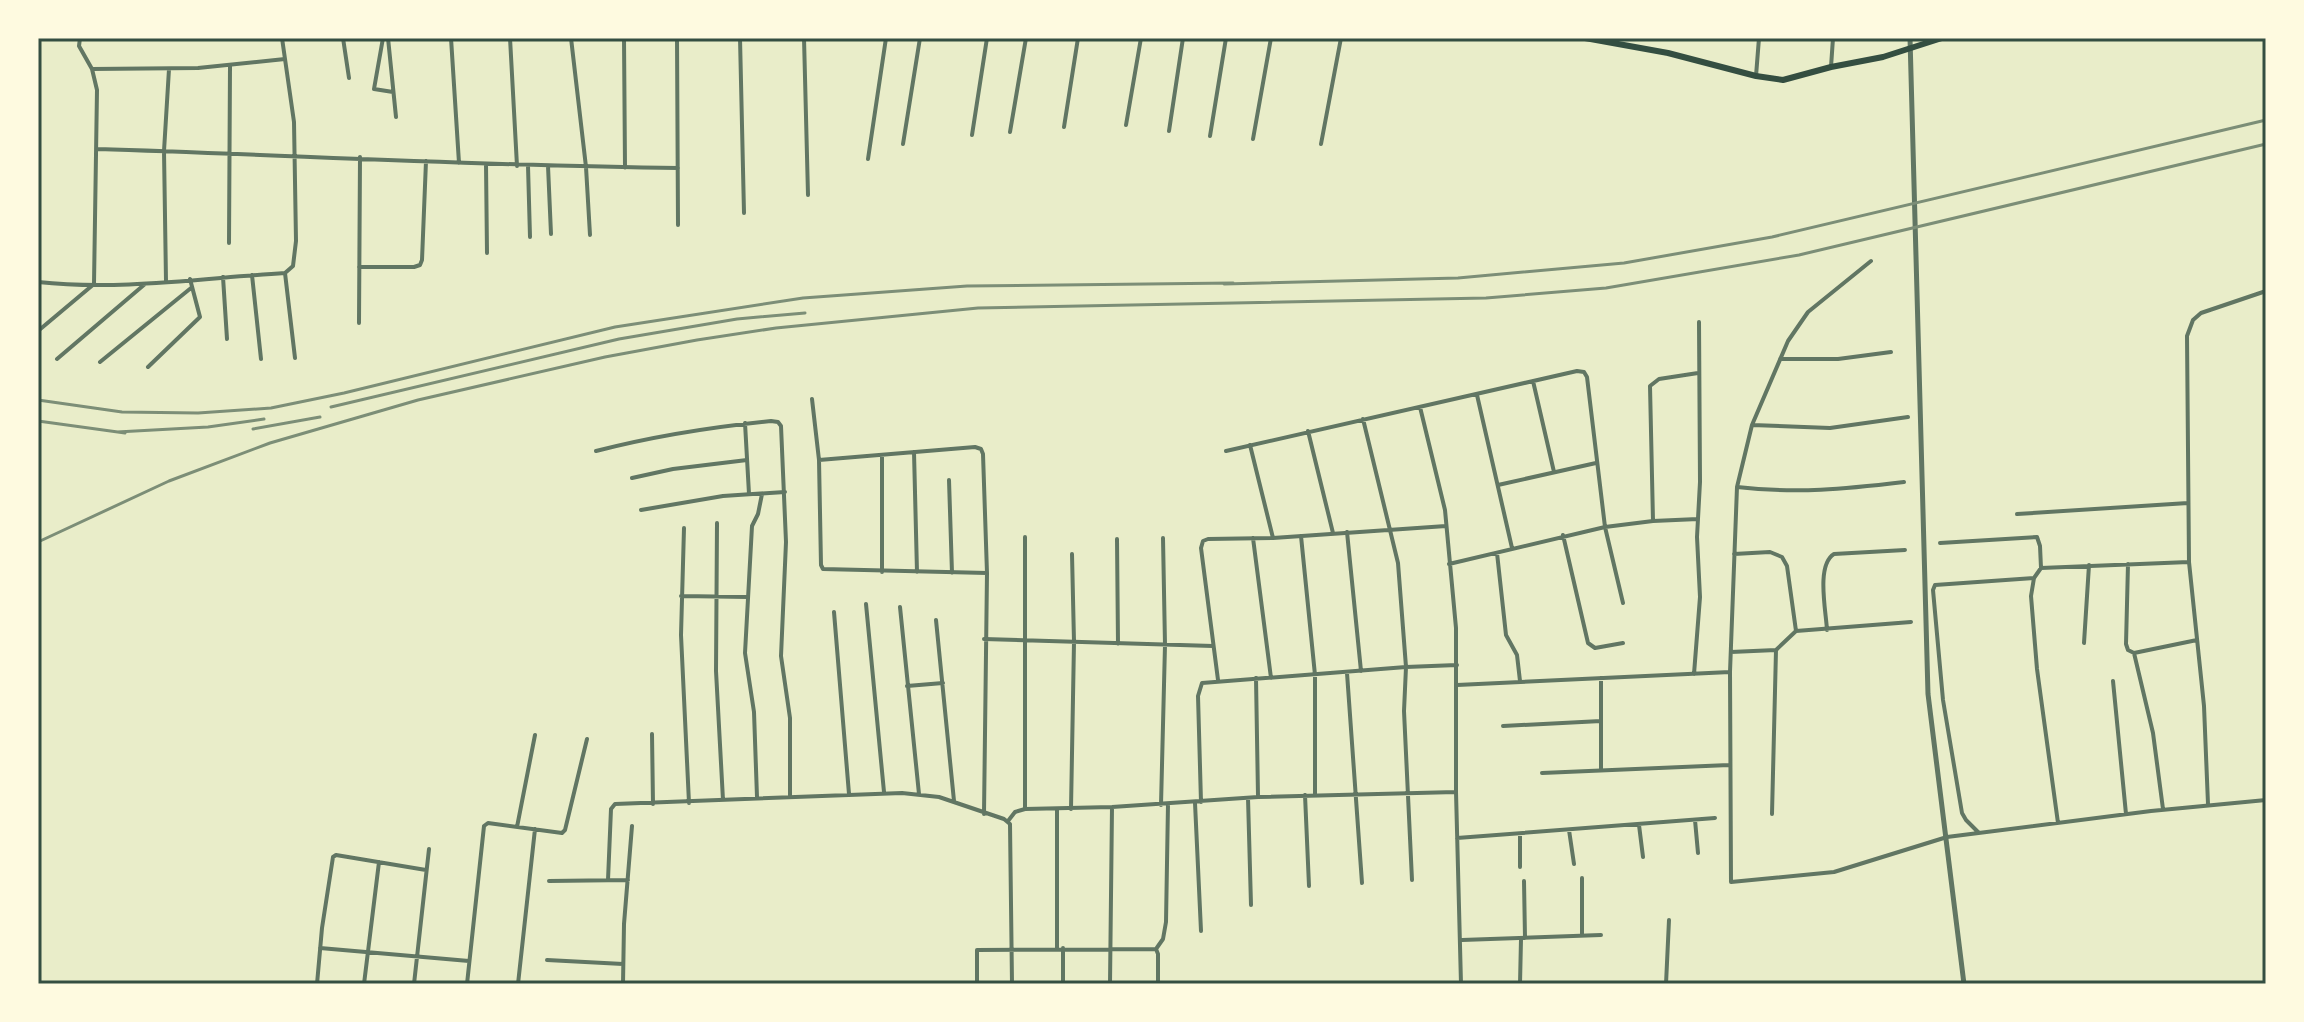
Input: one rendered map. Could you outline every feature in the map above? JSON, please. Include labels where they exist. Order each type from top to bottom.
[{"type":"main road","points":[[1585,38],[1668,53],[1783,80],[1883,57],[1942,38]]},
{"type":"street","points":[[38,331],[94,284],[97,90],[92,69],[79,46],[80,38]]},
{"type":"street","points":[[38,282],[94,284],[166,281],[285,273],[293,266],[296,256],[294,122],[282,38]]},
{"type":"street","points":[[343,38],[349,78]]},
{"type":"street","points":[[386,38],[374,89],[393,92]]},
{"type":"street","points":[[386,38],[396,117]]},
{"type":"street","points":[[451,38],[459,163]]},
{"type":"street","points":[[510,38],[517,166]]},
{"type":"street","points":[[571,38],[586,167],[590,235]]},
{"type":"street","points":[[624,38],[625,168]]},
{"type":"street","points":[[677,38],[678,225]]},
{"type":"street","points":[[740,38],[744,213]]},
{"type":"street","points":[[804,38],[808,195]]},
{"type":"street","points":[[868,159],[886,38]]},
{"type":"street","points":[[903,144],[920,38]]},
{"type":"street","points":[[972,135],[987,38]]},
{"type":"street","points":[[1010,132],[1026,38]]},
{"type":"street","points":[[1064,127],[1078,38]]},
{"type":"street","points":[[1126,125],[1141,38]]},
{"type":"street","points":[[1169,131],[1183,38]]},
{"type":"street","points":[[1210,136],[1226,38]]},
{"type":"street","points":[[1253,139],[1271,38]]},
{"type":"street","points":[[1321,144],[1341,38]]},
{"type":"street","points":[[1756,76],[1759,38]]},
{"type":"street","points":[[1831,67],[1833,38]]},
{"type":"street","points":[[1910,38],[1928,694],[1964,984]]},
{"type":"street","points":[[92,69],[169,69],[286,59]]},
{"type":"street","points":[[229,243],[230,65]]},
{"type":"street","points":[[166,281],[164,151],[169,69]]},
{"type":"street","points":[[98,149],[360,157],[517,166],[678,168]]},
{"type":"street","points":[[359,323],[360,157]]},
{"type":"street","points":[[359,267],[420,265],[426,161]]},
{"type":"street","points":[[486,164],[487,253]]},
{"type":"street","points":[[528,166],[530,237]]},
{"type":"street","points":[[548,166],[551,234]]},
{"type":"street","points":[[1871,261],[1808,312],[1788,341],[1752,425],[1737,487],[1729,765],[1730,877],[1735,884],[1834,872],[1947,837],[2163,809],[2266,800]]},
{"type":"street","points":[[285,273],[295,358]]},
{"type":"street","points":[[252,275],[261,359]]},
{"type":"street","points":[[223,277],[227,339]]},
{"type":"street","points":[[148,367],[198,320],[200,313],[190,279]]},
{"type":"street","points":[[57,359],[147,282]]},
{"type":"street","points":[[100,362],[191,288]]},
{"type":"street","points":[[2209,805],[2204,706],[2189,562],[2187,336],[2193,320],[2201,313],[2266,291]]},
{"type":"street","points":[[1694,674],[1700,597],[1699,322]]},
{"type":"street","points":[[1780,359],[1838,359],[1891,352]]},
{"type":"street","points":[[1226,451],[1577,371],[1584,372],[1605,527],[1623,603]]},
{"type":"street","points":[[1653,521],[1650,386],[1659,379],[1698,373]]},
{"type":"street","points":[[1533,381],[1554,472]]},
{"type":"street","points":[[1477,395],[1512,548]]},
{"type":"street","points":[[812,399],[819,460],[821,565],[828,571],[987,573]]},
{"type":"street","points":[[1420,407],[1446,526],[1457,665],[1456,792],[1461,984]]},
{"type":"street","points":[[1752,425],[1830,428],[1908,417]]},
{"type":"street","points":[[1363,419],[1398,563],[1406,667],[1404,711],[1412,880]]},
{"type":"street","points":[[596,451],[675,432],[771,421],[781,426],[785,492],[781,656],[790,718],[790,796]]},
{"type":"street","points":[[745,423],[749,494]]},
{"type":"street","points":[[1308,431],[1333,533]]},
{"type":"street","points":[[1250,445],[1273,538]]},
{"type":"street","points":[[819,460],[975,447],[981,449],[987,573],[984,814]]},
{"type":"street","points":[[914,452],[917,572]]},
{"type":"street","points":[[882,456],[882,572]]},
{"type":"street","points":[[632,478],[673,469],[747,460]]},
{"type":"street","points":[[1498,485],[1596,463]]},
{"type":"street","points":[[949,480],[952,573]]},
{"type":"street","points":[[1737,487],[1782,492],[1831,491],[1904,482]]},
{"type":"street","points":[[641,510],[749,494],[785,492]]},
{"type":"street","points":[[757,797],[754,712],[745,653],[752,526],[762,494]]},
{"type":"street","points":[[2017,514],[2188,503]]},
{"type":"street","points":[[1449,564],[1605,527],[1698,519]]},
{"type":"street","points":[[717,523],[716,671],[723,800]]},
{"type":"street","points":[[1218,680],[1201,548],[1203,541],[1446,526]]},
{"type":"street","points":[[684,528],[682,668],[689,803]]},
{"type":"street","points":[[1347,532],[1361,671]]},
{"type":"street","points":[[1563,535],[1588,643],[1595,648],[1623,643]]},
{"type":"street","points":[[1301,536],[1315,675],[1315,795]]},
{"type":"street","points":[[1025,537],[1025,809]]},
{"type":"street","points":[[1940,543],[2037,537],[2041,568],[2034,578],[2031,596],[2037,669],[2058,823]]},
{"type":"street","points":[[1156,949],[1163,939],[1166,922],[1163,538]]},
{"type":"street","points":[[1253,538],[1271,678]]},
{"type":"street","points":[[1117,539],[1118,644]]},
{"type":"street","points":[[1827,630],[1823,568],[1828,558],[1834,554],[1905,550]]},
{"type":"street","points":[[1734,554],[1770,552],[1782,557],[1787,566],[1796,631]]},
{"type":"street","points":[[1497,553],[1506,635],[1517,655],[1520,681]]},
{"type":"street","points":[[1071,809],[1072,554]]},
{"type":"street","points":[[2041,568],[2189,562]]},
{"type":"street","points":[[2128,564],[2128,650],[2134,653],[2197,640]]},
{"type":"street","points":[[2084,643],[2089,565]]},
{"type":"street","points":[[1979,833],[1962,813],[1943,700],[1933,590],[1935,585],[2034,578]]},
{"type":"street","points":[[681,596],[748,597]]},
{"type":"street","points":[[866,604],[884,793]]},
{"type":"street","points":[[900,607],[919,794]]},
{"type":"street","points":[[834,612],[849,794]]},
{"type":"street","points":[[936,620],[954,801]]},
{"type":"street","points":[[1731,652],[1776,650],[1796,631],[1911,622]]},
{"type":"street","points":[[984,639],[1213,646]]},
{"type":"street","points":[[1772,814],[1776,650]]},
{"type":"street","points":[[2134,653],[2153,733],[2163,809]]},
{"type":"street","points":[[1201,931],[1199,687],[1208,681],[1218,680],[1457,665]]},
{"type":"street","points":[[1456,685],[1730,672]]},
{"type":"street","points":[[1347,673],[1362,883]]},
{"type":"street","points":[[1256,678],[1258,797]]},
{"type":"street","points":[[1601,678],[1601,769]]},
{"type":"street","points":[[2113,681],[2126,814]]},
{"type":"street","points":[[907,686],[943,683]]},
{"type":"street","points":[[1503,726],[1601,721]]},
{"type":"street","points":[[652,734],[653,804]]},
{"type":"street","points":[[517,827],[535,735]]},
{"type":"street","points":[[479,984],[467,984],[484,826],[488,823],[562,833],[587,739]]},
{"type":"street","points":[[1542,773],[1729,765]]},
{"type":"street","points":[[1008,821],[1015,812],[1025,809],[1305,795],[1456,792]]},
{"type":"street","points":[[608,880],[612,805],[757,797],[919,794],[954,801],[1008,821]]},
{"type":"street","points":[[1305,795],[1309,886]]},
{"type":"street","points":[[1248,798],[1251,905]]},
{"type":"street","points":[[1110,984],[1112,807]]},
{"type":"street","points":[[1057,809],[1063,984]]},
{"type":"street","points":[[1457,838],[1715,818]]},
{"type":"street","points":[[1695,820],[1698,853]]},
{"type":"street","points":[[1008,821],[1011,829],[1012,984]]},
{"type":"street","points":[[1639,825],[1643,857]]},
{"type":"street","points":[[623,984],[632,826]]},
{"type":"street","points":[[518,984],[535,829]]},
{"type":"street","points":[[1569,830],[1574,864]]},
{"type":"street","points":[[1520,834],[1520,867]]},
{"type":"street","points":[[414,984],[429,849]]},
{"type":"street","points":[[317,984],[333,857],[426,870]]},
{"type":"street","points":[[364,984],[379,862]]},
{"type":"street","points":[[1582,878],[1582,935]]},
{"type":"street","points":[[549,881],[628,880]]},
{"type":"street","points":[[1520,984],[1524,881]]},
{"type":"street","points":[[1666,984],[1669,920]]},
{"type":"street","points":[[1462,940],[1601,935]]},
{"type":"street","points":[[320,948],[469,961]]},
{"type":"street","points":[[977,984],[977,950],[1156,949]]},
{"type":"street","points":[[1156,949],[1158,984]]},
{"type":"street","points":[[547,960],[623,964]]},
{"type":"railway","points":[[1224,284],[1458,278],[1624,263],[1772,237],[2266,120]]},
{"type":"railway","points":[[38,542],[169,481],[270,443],[418,400],[605,357],[697,340],[776,328],[978,308],[1486,298],[1606,288],[1799,255],[2266,144]]},
{"type":"railway","points":[[38,400],[122,412],[198,413],[271,408],[615,327],[803,298],[967,286],[1233,283]]},
{"type":"railway","points":[[331,407],[619,339],[737,319],[805,313]]},
{"type":"railway","points":[[253,429],[320,417]]},
{"type":"railway","points":[[117,432],[208,427],[264,419]]},
{"type":"railway","points":[[38,421],[125,433]]}]
